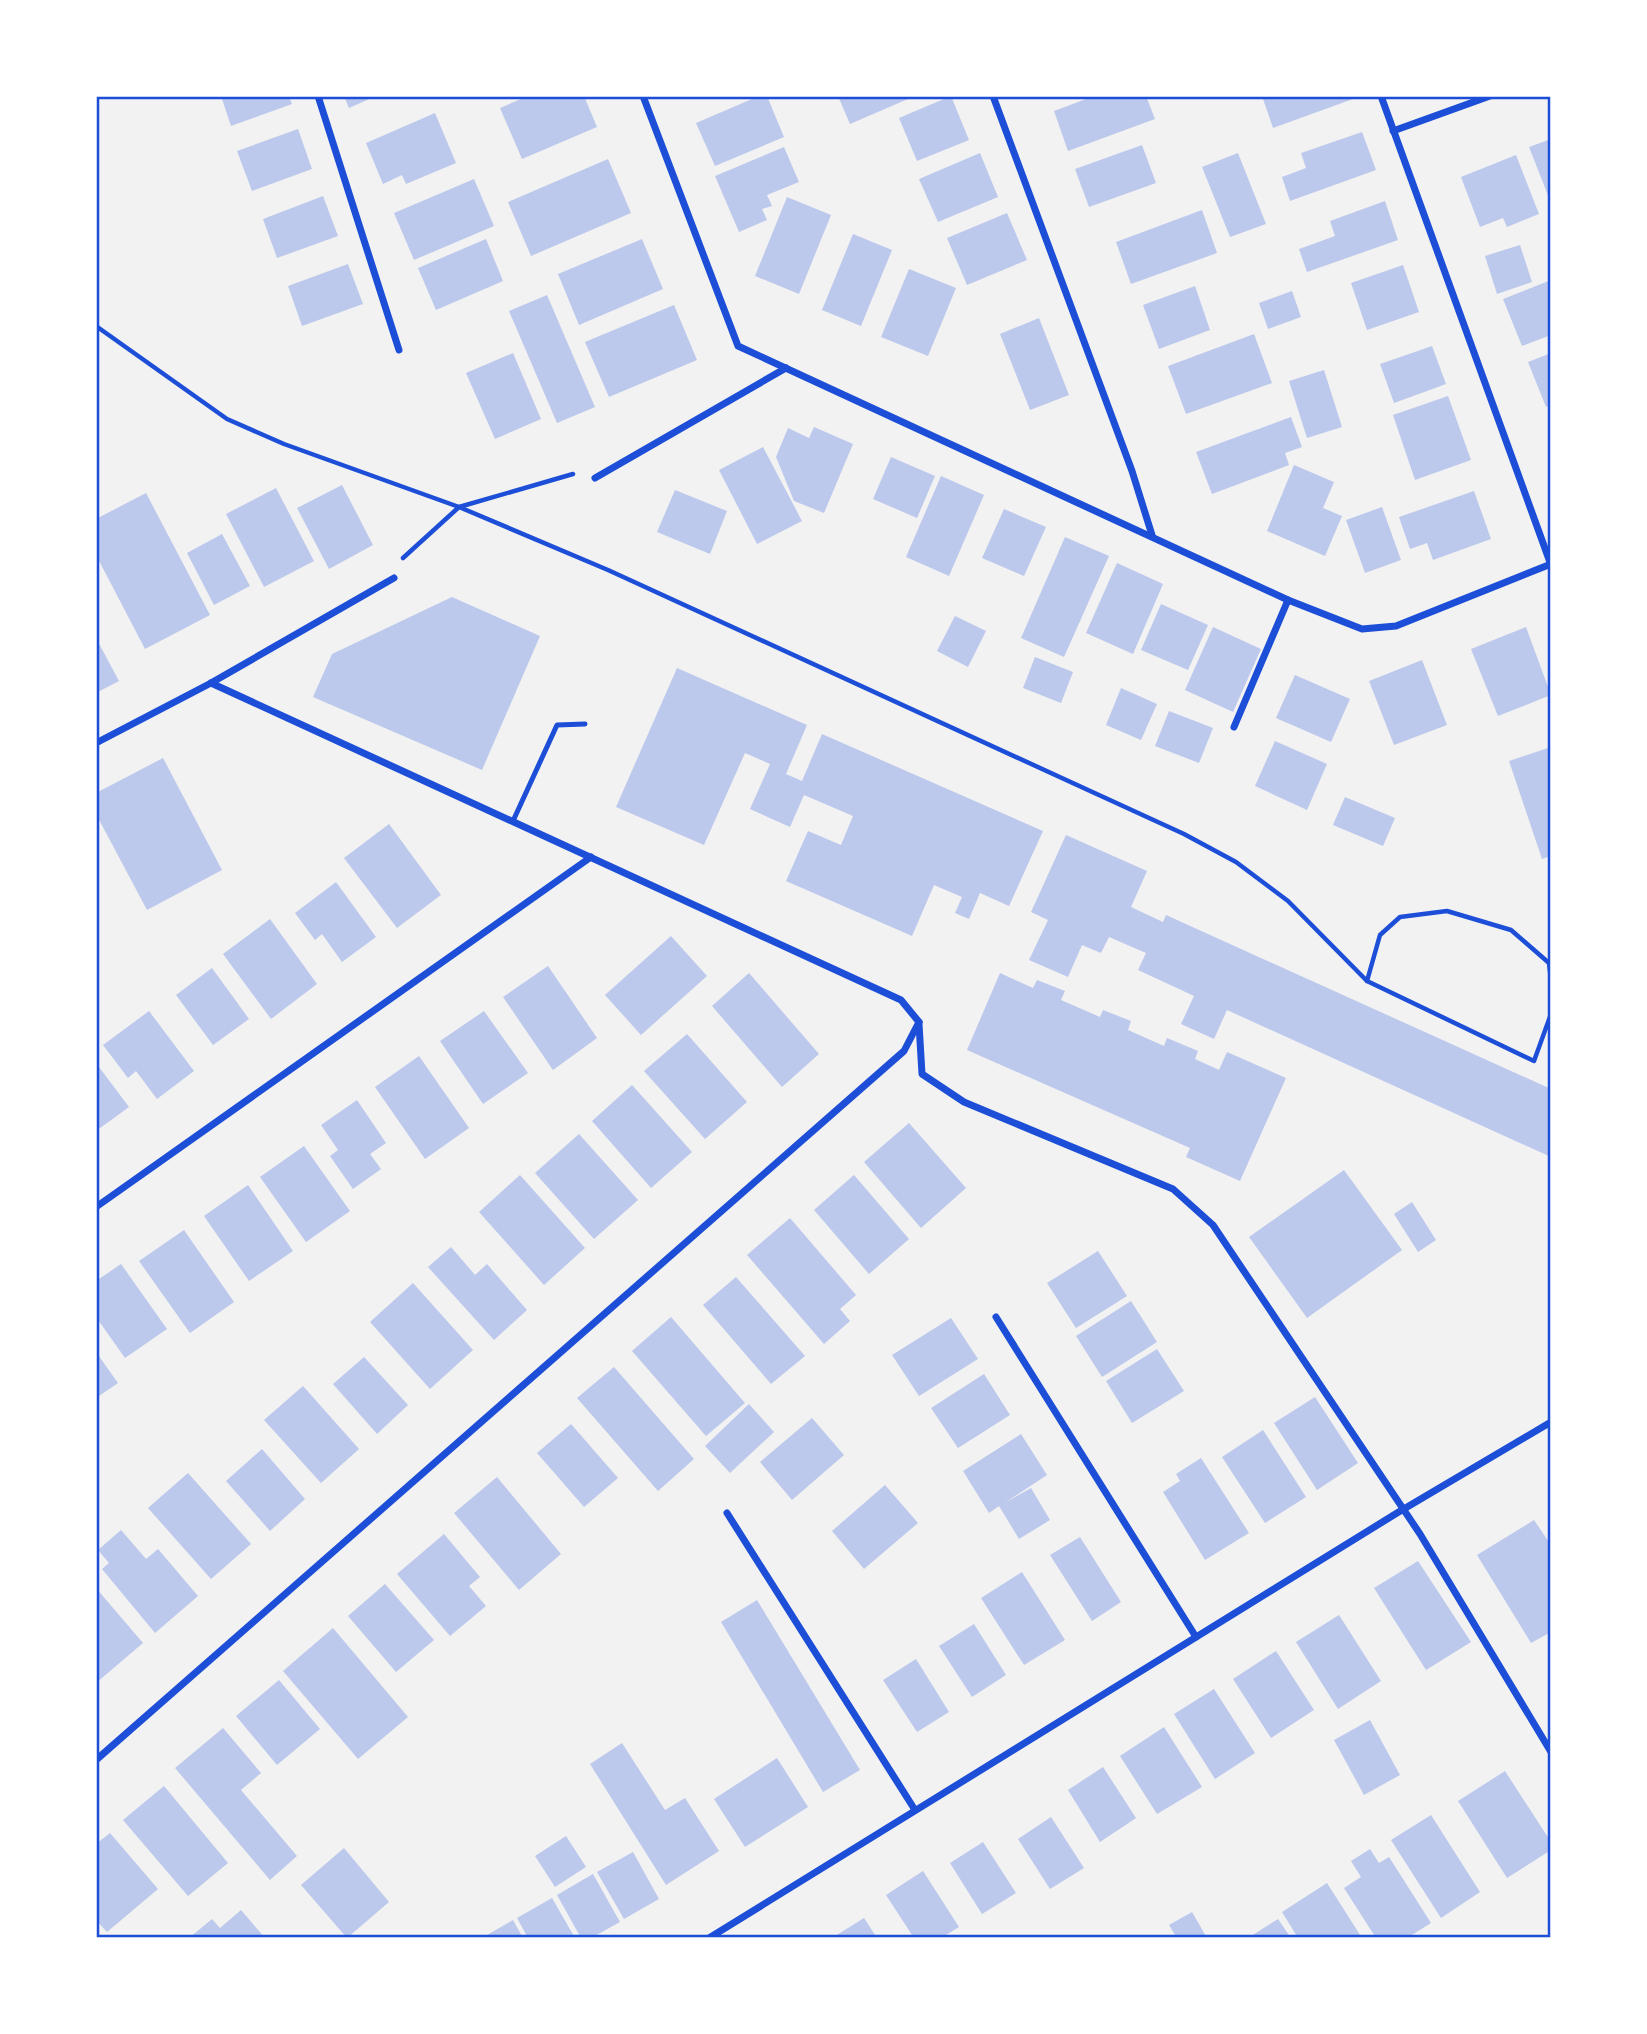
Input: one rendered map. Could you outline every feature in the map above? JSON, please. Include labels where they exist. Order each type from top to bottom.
[{"type":"street","points":[[317,96],[400,350]]},
{"type":"street","points":[[643,96],[738,346],[1288,600],[1362,629],[1396,626],[1551,564],[1381,96]]},
{"type":"street","points":[[993,96],[1132,471],[1152,535]]},
{"type":"street","points":[[1393,131],[1490,96]]},
{"type":"street","points":[[595,478],[786,368]]},
{"type":"street","points":[[96,743],[211,683],[394,578]]},
{"type":"street","points":[[1234,727],[1288,600]]},
{"type":"street","points":[[211,683],[901,1000],[919,1022],[922,1074],[964,1102],[1173,1189],[1213,1225],[1419,1534],[1551,1752]]},
{"type":"street","points":[[96,1207],[591,857]]},
{"type":"street","points":[[96,1760],[904,1051],[919,1022]]},
{"type":"street","points":[[996,1317],[1196,1637]]},
{"type":"street","points":[[709,1938],[1401,1510],[1551,1422]]},
{"type":"street","points":[[727,1513],[915,1810]]},
{"type":"lane","points":[[513,821],[557,725],[584,724]]},
{"type":"path","points":[[96,327],[227,419],[284,444],[459,507],[620,576],[1184,834],[1236,862],[1288,901],[1367,981],[1534,1061],[1551,1014]]},
{"type":"path","points":[[394,578],[403,558],[459,507],[569,474],[595,478]]},
{"type":"path","points":[[1367,981],[1380,935],[1400,917],[1447,911],[1511,930],[1549,963],[1551,980]]},
{"type":"building","points":[[221,96],[289,96],[292,104],[231,126]]},
{"type":"building","points":[[344,96],[376,96],[349,108]]},
{"type":"building","points":[[528,96],[584,96],[597,127],[522,159],[500,108]]},
{"type":"building","points":[[759,96],[767,96],[784,137],[715,166],[696,123]]},
{"type":"building","points":[[838,96],[915,96],[850,124]]},
{"type":"building","points":[[951,96],[969,140],[917,161],[899,118]]},
{"type":"building","points":[[1094,96],[1146,96],[1155,119],[1068,151],[1054,111]]},
{"type":"building","points":[[1262,96],[1352,96],[1353,99],[1273,128]]},
{"type":"building","points":[[435,113],[456,163],[406,184],[402,175],[383,184],[366,143]]},
{"type":"building","points":[[298,129],[312,169],[252,191],[237,151]]},
{"type":"building","points":[[1362,132],[1376,170],[1290,201],[1282,177],[1306,168],[1301,153]]},
{"type":"building","points":[[1551,139],[1551,203],[1529,147]]},
{"type":"building","points":[[1142,145],[1156,183],[1089,207],[1075,169]]},
{"type":"building","points":[[784,147],[799,182],[767,195],[772,206],[762,209],[767,220],[739,232],[715,176]]},
{"type":"building","points":[[980,153],[998,197],[938,222],[919,179]]},
{"type":"building","points":[[1238,153],[1266,224],[1230,237],[1202,167]]},
{"type":"building","points":[[1516,155],[1539,214],[1507,227],[1503,218],[1480,227],[1461,177]]},
{"type":"building","points":[[608,159],[631,213],[531,256],[508,202]]},
{"type":"building","points":[[474,179],[494,226],[414,260],[394,213]]},
{"type":"building","points":[[323,196],[338,236],[277,258],[263,219]]},
{"type":"building","points":[[787,197],[831,215],[799,294],[755,276]]},
{"type":"building","points":[[1385,201],[1398,240],[1307,272],[1299,249],[1335,236],[1330,221]]},
{"type":"building","points":[[1202,210],[1217,253],[1131,284],[1116,242]]},
{"type":"building","points":[[1007,213],[1027,260],[967,285],[947,238]]},
{"type":"building","points":[[853,234],[892,250],[861,326],[822,310]]},
{"type":"building","points":[[486,239],[503,281],[436,310],[418,268]]},
{"type":"building","points":[[642,239],[663,289],[579,325],[558,274]]},
{"type":"building","points":[[1520,245],[1532,282],[1497,294],[1485,256]]},
{"type":"building","points":[[348,264],[363,304],[302,326],[288,286]]},
{"type":"building","points":[[1403,265],[1419,312],[1367,330],[1351,283]]},
{"type":"building","points":[[909,269],[956,288],[928,356],[881,337]]},
{"type":"building","points":[[1551,280],[1551,335],[1522,346],[1503,299]]},
{"type":"building","points":[[1195,286],[1210,330],[1159,349],[1143,305]]},
{"type":"building","points":[[1292,291],[1301,317],[1268,329],[1259,303]]},
{"type":"building","points":[[547,295],[595,407],[557,423],[509,311]]},
{"type":"building","points":[[674,305],[697,360],[609,397],[585,342]]},
{"type":"building","points":[[1039,318],[1069,395],[1030,410],[1000,334]]},
{"type":"building","points":[[1254,334],[1272,383],[1186,414],[1168,366]]},
{"type":"building","points":[[1432,346],[1446,384],[1394,403],[1380,364]]},
{"type":"building","points":[[513,353],[541,419],[495,439],[466,373]]},
{"type":"building","points":[[1551,353],[1551,405],[1546,407],[1528,362]]},
{"type":"building","points":[[1324,370],[1342,427],[1307,438],[1289,381]]},
{"type":"building","points":[[1448,396],[1471,460],[1415,480],[1393,415]]},
{"type":"building","points":[[1291,417],[1302,447],[1285,453],[1289,465],[1212,494],[1196,452]]},
{"type":"building","points":[[814,427],[853,444],[824,513],[794,501],[776,457],[788,428],[809,438]]},
{"type":"building","points":[[763,447],[802,521],[757,544],[719,470]]},
{"type":"building","points":[[891,457],[935,476],[917,518],[873,499]]},
{"type":"building","points":[[1294,465],[1334,482],[1323,508],[1342,516],[1325,556],[1267,531]]},
{"type":"building","points":[[941,476],[984,495],[949,576],[906,557]]},
{"type":"building","points":[[342,485],[373,545],[329,569],[297,508]]},
{"type":"building","points":[[276,488],[314,561],[264,587],[226,514]]},
{"type":"building","points":[[675,490],[727,511],[710,554],[657,532]]},
{"type":"building","points":[[1474,491],[1491,539],[1433,560],[1427,543],[1410,549],[1399,517]]},
{"type":"building","points":[[146,493],[210,615],[145,649],[96,555],[96,519]]},
{"type":"building","points":[[1382,507],[1401,560],[1365,573],[1346,520]]},
{"type":"building","points":[[1004,509],[1046,527],[1024,576],[982,558]]},
{"type":"building","points":[[222,534],[250,586],[214,605],[187,553]]},
{"type":"building","points":[[1065,537],[1109,556],[1064,657],[1021,638]]},
{"type":"building","points":[[1117,563],[1163,584],[1133,654],[1086,633]]},
{"type":"building","points":[[452,597],[540,636],[482,770],[313,697],[332,654]]},
{"type":"building","points":[[1161,604],[1208,625],[1188,670],[1141,650]]},
{"type":"building","points":[[955,616],[986,631],[968,667],[937,651]]},
{"type":"building","points":[[1213,627],[1261,649],[1233,712],[1185,690]]},
{"type":"building","points":[[1526,627],[1551,695],[1498,716],[1471,649]]},
{"type":"building","points":[[96,638],[119,681],[96,693]]},
{"type":"building","points":[[1035,657],[1073,672],[1061,703],[1023,688]]},
{"type":"building","points":[[1422,660],[1447,725],[1394,745],[1369,681]]},
{"type":"building","points":[[677,668],[807,725],[786,774],[802,781],[822,734],[1043,831],[1009,906],[980,893],[969,919],[955,913],[962,897],[934,885],[912,936],[786,881],[808,831],[841,845],[853,816],[804,795],[790,827],[750,809],[770,764],[745,753],[704,845],[616,807]]},
{"type":"building","points":[[1295,675],[1350,699],[1331,742],[1276,718]]},
{"type":"building","points":[[1121,688],[1157,704],[1141,740],[1106,725]]},
{"type":"building","points":[[1169,711],[1213,728],[1199,763],[1155,746]]},
{"type":"building","points":[[1275,741],[1327,764],[1307,810],[1255,786]]},
{"type":"building","points":[[1551,747],[1551,856],[1542,859],[1509,761]]},
{"type":"building","points":[[163,758],[222,870],[147,910],[96,814],[96,793]]},
{"type":"building","points":[[1345,797],[1395,818],[1383,846],[1333,825]]},
{"type":"building","points":[[389,824],[441,895],[397,928],[344,858]]},
{"type":"building","points":[[1066,835],[1147,871],[1131,907],[1163,922],[1166,915],[1551,1089],[1551,1157],[1227,1010],[1214,1039],[1181,1024],[1194,996],[1138,970],[1146,953],[1109,937],[1101,953],[1082,945],[1068,977],[1029,960],[1048,920],[1031,912]]},
{"type":"building","points":[[336,882],[376,937],[342,962],[322,934],[315,940],[295,913]]},
{"type":"building","points":[[270,919],[317,984],[271,1019],[223,954]]},
{"type":"building","points":[[671,936],[707,976],[641,1035],[605,995]]},
{"type":"building","points":[[548,966],[597,1038],[553,1070],[503,997]]},
{"type":"building","points":[[212,968],[249,1019],[213,1045],[176,995]]},
{"type":"building","points":[[749,973],[819,1054],[782,1087],[712,1006]]},
{"type":"building","points":[[1000,973],[1033,988],[1037,980],[1065,991],[1061,1000],[1100,1017],[1103,1010],[1131,1021],[1128,1030],[1164,1046],[1167,1038],[1198,1051],[1195,1059],[1219,1070],[1227,1052],[1286,1078],[1240,1181],[1186,1157],[1190,1148],[967,1050]]},
{"type":"building","points":[[149,1011],[194,1071],[157,1099],[136,1071],[128,1078],[103,1045]]},
{"type":"building","points":[[484,1011],[528,1073],[483,1104],[440,1041]]},
{"type":"building","points":[[687,1034],[747,1102],[705,1139],[644,1071]]},
{"type":"building","points":[[419,1056],[469,1128],[425,1159],[375,1087]]},
{"type":"building","points":[[96,1063],[129,1107],[96,1131]]},
{"type":"building","points":[[632,1085],[692,1152],[651,1188],[592,1121]]},
{"type":"building","points":[[357,1100],[386,1143],[370,1154],[381,1169],[353,1189],[330,1156],[338,1150],[321,1125]]},
{"type":"building","points":[[909,1123],[966,1188],[921,1228],[864,1162]]},
{"type":"building","points":[[579,1134],[638,1200],[594,1239],[535,1173]]},
{"type":"building","points":[[304,1146],[350,1211],[306,1242],[260,1177]]},
{"type":"building","points":[[1344,1170],[1402,1250],[1307,1318],[1249,1237]]},
{"type":"building","points":[[520,1175],[585,1248],[544,1285],[479,1212]]},
{"type":"building","points":[[854,1175],[909,1239],[869,1274],[814,1210]]},
{"type":"building","points":[[248,1185],[293,1251],[249,1281],[204,1216]]},
{"type":"building","points":[[1412,1202],[1436,1240],[1418,1252],[1394,1214]]},
{"type":"building","points":[[790,1218],[856,1295],[840,1309],[850,1321],[824,1344],[747,1255]]},
{"type":"building","points":[[184,1230],[234,1302],[190,1333],[139,1261]]},
{"type":"building","points":[[451,1247],[475,1275],[487,1264],[527,1310],[494,1340],[428,1267]]},
{"type":"building","points":[[1098,1251],[1127,1296],[1076,1328],[1047,1283]]},
{"type":"building","points":[[121,1264],[167,1329],[125,1358],[96,1317],[96,1281]]},
{"type":"building","points":[[736,1277],[805,1356],[771,1384],[703,1305]]},
{"type":"building","points":[[413,1283],[473,1350],[430,1389],[370,1322]]},
{"type":"building","points":[[1131,1301],[1157,1342],[1102,1377],[1076,1336]]},
{"type":"building","points":[[671,1317],[745,1403],[706,1436],[632,1351]]},
{"type":"building","points":[[951,1318],[978,1359],[919,1396],[892,1355]]},
{"type":"building","points":[[1157,1349],[1184,1391],[1132,1423],[1106,1381]]},
{"type":"building","points":[[96,1352],[118,1383],[96,1398]]},
{"type":"building","points":[[364,1357],[408,1405],[377,1434],[333,1384]]},
{"type":"building","points":[[614,1367],[694,1459],[658,1491],[577,1398]]},
{"type":"building","points":[[984,1374],[1010,1415],[958,1448],[931,1408]]},
{"type":"building","points":[[303,1386],[359,1449],[321,1483],[264,1420]]},
{"type":"building","points":[[1315,1397],[1358,1463],[1317,1490],[1274,1423]]},
{"type":"building","points":[[749,1404],[774,1432],[730,1473],[705,1446]]},
{"type":"building","points":[[812,1418],[844,1455],[792,1500],[760,1462]]},
{"type":"building","points":[[571,1424],[618,1478],[584,1507],[537,1453]]},
{"type":"building","points":[[1263,1430],[1306,1497],[1265,1523],[1222,1457]]},
{"type":"building","points":[[1021,1434],[1047,1475],[1006,1502],[1031,1488],[1050,1520],[1019,1539],[999,1506],[989,1513],[963,1471]]},
{"type":"building","points":[[262,1449],[305,1499],[270,1531],[226,1481]]},
{"type":"building","points":[[1201,1458],[1249,1533],[1205,1560],[1163,1492],[1180,1481],[1176,1474]]},
{"type":"building","points":[[188,1473],[251,1544],[211,1579],[148,1508]]},
{"type":"building","points":[[497,1477],[561,1554],[519,1590],[454,1513]]},
{"type":"building","points":[[885,1485],[918,1523],[864,1569],[832,1531]]},
{"type":"building","points":[[1534,1520],[1551,1545],[1551,1632],[1531,1643],[1477,1555]]},
{"type":"building","points":[[121,1530],[146,1559],[158,1549],[198,1596],[155,1633],[102,1569],[109,1563],[98,1550]]},
{"type":"building","points":[[444,1534],[480,1577],[469,1586],[486,1606],[450,1636],[397,1574]]},
{"type":"building","points":[[1080,1537],[1121,1602],[1092,1621],[1050,1555]]},
{"type":"building","points":[[1418,1561],[1471,1642],[1426,1670],[1374,1588]]},
{"type":"building","points":[[1022,1572],[1065,1640],[1024,1665],[981,1598]]},
{"type":"building","points":[[385,1584],[434,1640],[396,1672],[348,1616]]},
{"type":"building","points":[[96,1588],[143,1643],[96,1683]]},
{"type":"building","points":[[757,1600],[860,1770],[823,1792],[721,1622]]},
{"type":"building","points":[[1339,1615],[1381,1681],[1338,1709],[1296,1642]]},
{"type":"building","points":[[974,1624],[1006,1675],[972,1697],[939,1646]]},
{"type":"building","points":[[333,1628],[408,1717],[358,1759],[283,1671]]},
{"type":"building","points":[[1276,1651],[1314,1710],[1271,1738],[1233,1679]]},
{"type":"building","points":[[916,1659],[949,1712],[917,1732],[883,1680]]},
{"type":"building","points":[[279,1680],[320,1729],[277,1765],[236,1716]]},
{"type":"building","points":[[1214,1689],[1255,1753],[1215,1779],[1174,1714]]},
{"type":"building","points":[[1370,1720],[1400,1775],[1364,1795],[1334,1740]]},
{"type":"building","points":[[1164,1727],[1202,1787],[1157,1814],[1120,1756]]},
{"type":"building","points":[[223,1728],[261,1773],[241,1790],[297,1856],[270,1880],[175,1768]]},
{"type":"building","points":[[622,1743],[665,1810],[685,1798],[719,1851],[666,1885],[590,1764]]},
{"type":"building","points":[[777,1758],[808,1807],[745,1847],[714,1799]]},
{"type":"building","points":[[1103,1767],[1136,1818],[1100,1842],[1068,1790]]},
{"type":"building","points":[[1505,1771],[1551,1842],[1551,1850],[1507,1878],[1458,1801]]},
{"type":"building","points":[[164,1786],[228,1863],[188,1896],[123,1820]]},
{"type":"building","points":[[1431,1815],[1480,1892],[1441,1918],[1391,1840]]},
{"type":"building","points":[[1051,1817],[1084,1868],[1050,1889],[1018,1839]]},
{"type":"building","points":[[110,1833],[158,1889],[107,1932],[96,1920],[96,1844]]},
{"type":"building","points":[[566,1836],[586,1867],[555,1887],[535,1856]]},
{"type":"building","points":[[983,1842],[1016,1893],[982,1914],[950,1863]]},
{"type":"building","points":[[344,1848],[389,1902],[347,1938],[301,1885]]},
{"type":"building","points":[[1370,1849],[1379,1863],[1389,1857],[1431,1923],[1407,1938],[1376,1938],[1344,1888],[1361,1877],[1351,1861]]},
{"type":"building","points":[[633,1852],[659,1899],[624,1919],[597,1872]]},
{"type":"building","points":[[923,1871],[959,1927],[941,1938],[914,1938],[886,1895]]},
{"type":"building","points":[[593,1874],[620,1922],[591,1938],[581,1938],[557,1895]]},
{"type":"building","points":[[1327,1883],[1362,1938],[1298,1938],[1282,1912]]},
{"type":"building","points":[[552,1898],[575,1938],[528,1938],[517,1918]]},
{"type":"building","points":[[241,1910],[265,1938],[189,1938],[212,1919],[220,1928]]},
{"type":"building","points":[[1192,1912],[1207,1938],[1177,1938],[1169,1925]]},
{"type":"building","points":[[864,1918],[877,1938],[832,1938]]},
{"type":"building","points":[[1278,1919],[1291,1938],[1248,1938]]},
{"type":"building","points":[[513,1920],[523,1938],[482,1938]]}]
